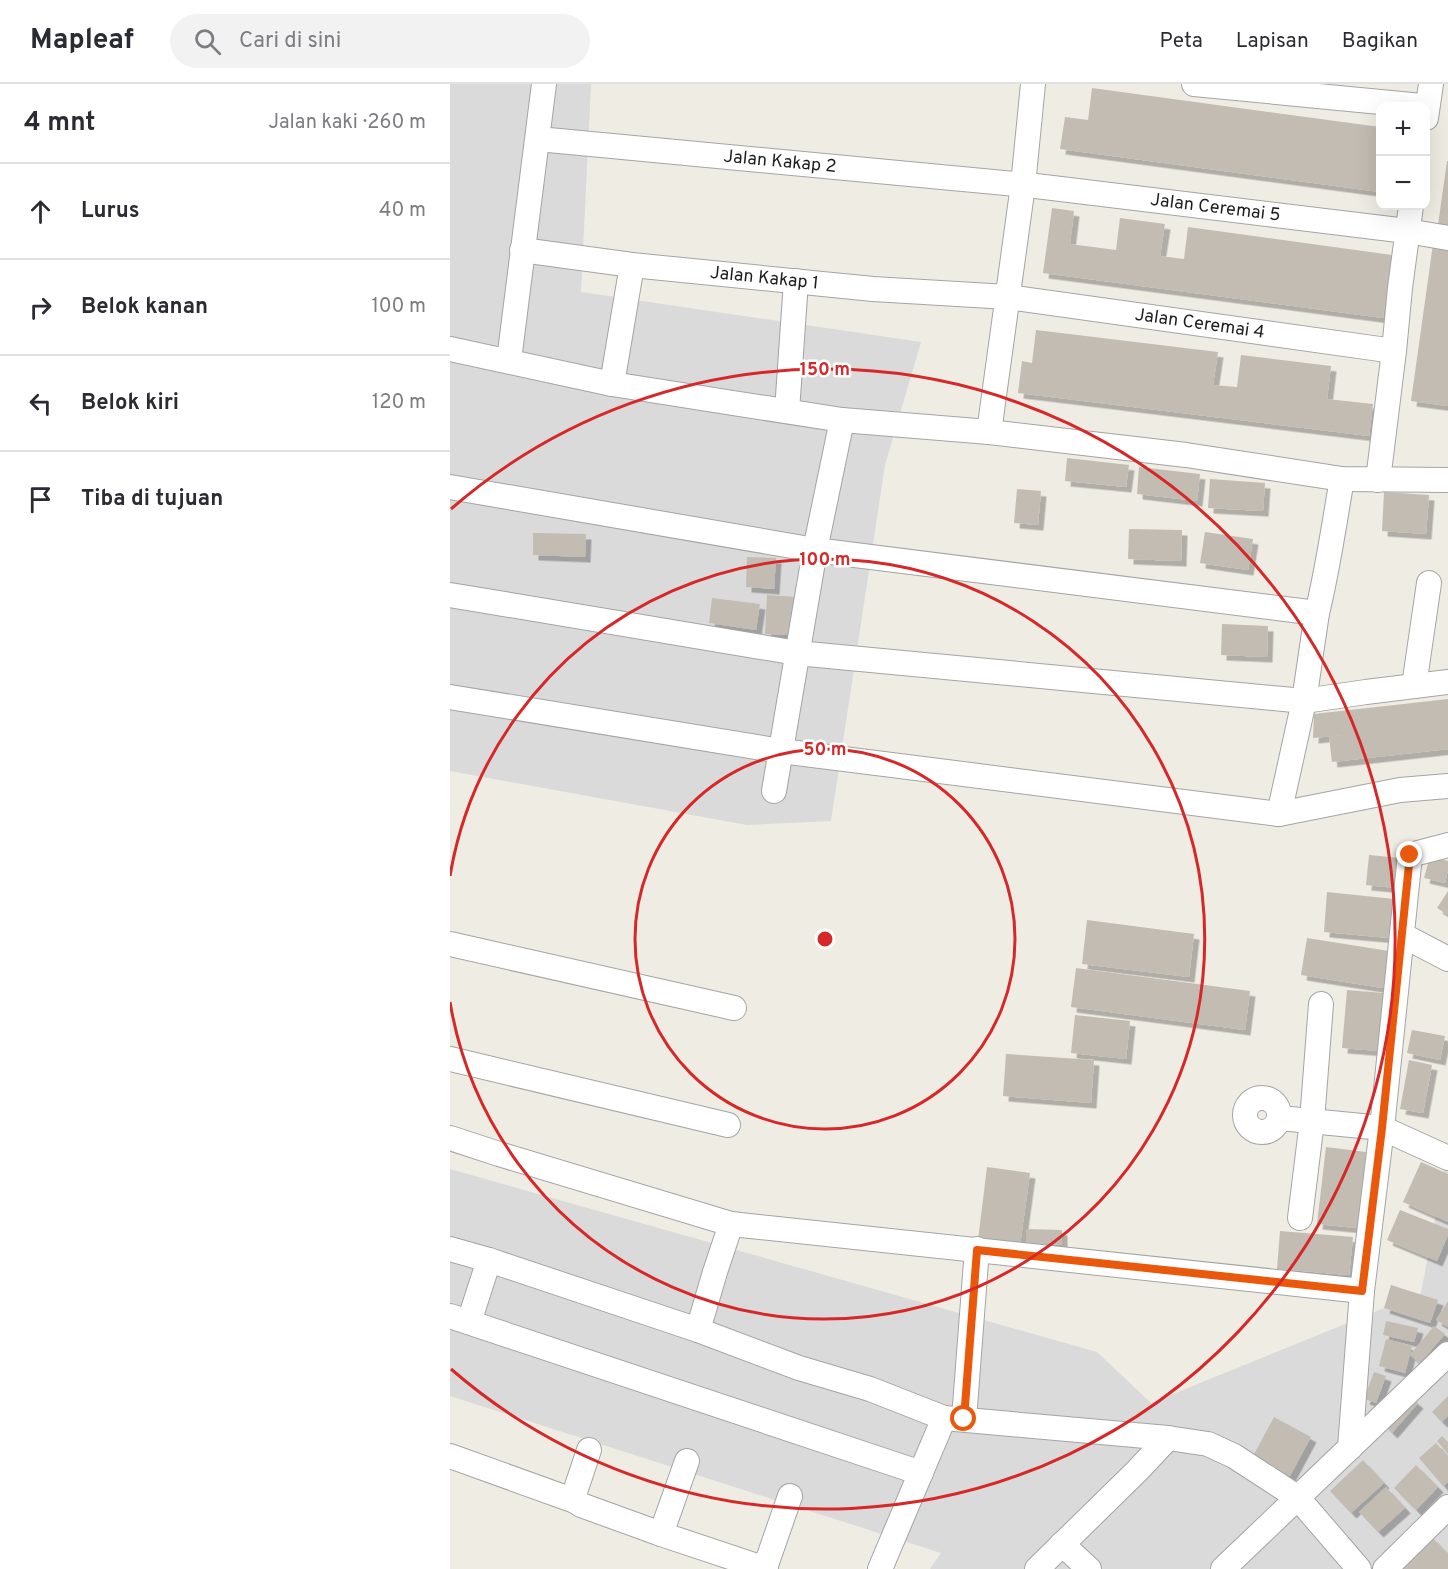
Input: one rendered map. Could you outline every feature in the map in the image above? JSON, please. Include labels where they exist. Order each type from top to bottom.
[{"type":"street","points":[[509,360],[544,84]]},
{"type":"street","points":[[989,432],[1023,185],[1033,84]]},
{"type":"street","points":[[1194,84],[1403,102]]},
{"type":"street","name":"Jalan Kakap 2","points":[[538,139],[1023,185]]},
{"type":"street","name":"Jalan Ceremai 5","points":[[1023,185],[1407,231],[1448,238]]},
{"type":"street","points":[[1378,480],[1410,210]]},
{"type":"street","name":"Jalan Kakap 1","points":[[522,250],[632,266],[873,289],[1008,297]]},
{"type":"street","points":[[612,384],[632,266]]},
{"type":"street","points":[[787,411],[796,281]]},
{"type":"street","name":"Jalan Ceremai 4","points":[[1008,297],[1394,351]]},
{"type":"street","points":[[450,348],[612,384],[842,420],[989,432],[1186,455],[1342,479],[1448,480]]},
{"type":"street","points":[[774,791],[796,653],[842,420]]},
{"type":"street","points":[[1279,814],[1304,701],[1317,613],[1326,578],[1342,479]]},
{"type":"street","points":[[450,487],[815,550],[1317,613]]},
{"type":"street","points":[[1414,686],[1429,583]]},
{"type":"street","points":[[450,596],[796,653],[1304,701],[1448,682]]},
{"type":"street","points":[[450,697],[781,751],[1279,814],[1400,790],[1448,786]]},
{"type":"street","points":[[1350,1448],[1362,1291],[1382,1128],[1410,855],[1448,845]]},
{"type":"street","points":[[1402,935],[1448,959]]},
{"type":"street","points":[[450,944],[734,1008]]},
{"type":"street","points":[[1300,1218],[1312,1121],[1321,1004]]},
{"type":"street","points":[[450,1059],[728,1125]]},
{"type":"street","points":[[1280,1118],[1382,1128],[1448,1158]]},
{"type":"street","points":[[450,1138],[731,1224],[1362,1291]]},
{"type":"street","points":[[698,1330],[731,1224]]},
{"type":"street","points":[[450,1250],[489,1260],[698,1330],[799,1368],[870,1389],[954,1418],[1168,1438],[1208,1444],[1234,1456],[1297,1497],[1359,1569]]},
{"type":"street","points":[[880,1569],[921,1473],[954,1418],[977,1250]]},
{"type":"street","points":[[489,1260],[459,1319],[921,1473]]},
{"type":"street","points":[[1223,1569],[1448,1354]]},
{"type":"street","points":[[1037,1569],[1168,1438]]},
{"type":"street","points":[[575,1501],[574,1494],[589,1450]]},
{"type":"street","points":[[450,1456],[661,1534],[765,1569],[790,1496]]},
{"type":"street","points":[[661,1534],[687,1461]]},
{"type":"street","points":[[1385,1569],[1448,1508]]},
{"type":"street","points":[[1062,1544],[1089,1569]]},
{"type":"shaded area","points":[[450,84],[591,84],[581,292],[921,342],[885,465],[831,821],[747,825],[450,771]]},
{"type":"shaded area","points":[[1448,1149],[1448,1569],[930,1569],[941,1553],[450,1396],[450,1169],[1097,1352],[1151,1403],[1421,1293]]},
{"type":"building","points":[[1092,88],[1376,126],[1376,191],[1060,149],[1065,117],[1088,120]]},
{"type":"building","points":[[1448,161],[1448,226],[1438,225]]},
{"type":"building","points":[[1052,208],[1074,211],[1070,244],[1116,250],[1120,218],[1165,224],[1160,256],[1184,259],[1188,227],[1392,255],[1383,318],[1043,273]]},
{"type":"building","points":[[1433,244],[1448,247],[1448,406],[1411,401]]},
{"type":"building","points":[[1036,330],[1218,352],[1213,385],[1237,387],[1241,355],[1331,366],[1327,399],[1373,404],[1369,436],[1018,393],[1022,361],[1032,363]]},
{"type":"building","points":[[1067,458],[1129,465],[1126,487],[1065,481]]},
{"type":"building","points":[[1139,467],[1200,474],[1197,501],[1137,494]]},
{"type":"building","points":[[1210,479],[1265,483],[1263,511],[1208,508]]},
{"type":"building","points":[[1017,489],[1041,491],[1038,525],[1014,523]]},
{"type":"building","points":[[1384,492],[1429,495],[1426,534],[1382,531]]},
{"type":"building","points":[[1129,529],[1182,530],[1181,561],[1128,559]]},
{"type":"building","points":[[1205,532],[1253,539],[1248,570],[1200,563]]},
{"type":"building","points":[[533,533],[586,534],[585,557],[533,555]]},
{"type":"building","points":[[747,557],[776,558],[774,589],[746,587]]},
{"type":"building","points":[[767,595],[797,597],[796,635],[765,634]]},
{"type":"building","points":[[712,598],[760,604],[756,630],[709,623]]},
{"type":"building","points":[[1222,624],[1268,626],[1267,657],[1221,655]]},
{"type":"building","points":[[1448,699],[1448,749],[1332,762],[1329,737],[1343,735],[1313,738],[1314,714]]},
{"type":"building","points":[[1369,855],[1400,858],[1397,888],[1366,885]]},
{"type":"building","points":[[1430,856],[1448,861],[1445,883],[1424,878]]},
{"type":"building","points":[[1448,891],[1448,915],[1437,908]]},
{"type":"building","points":[[1327,892],[1394,899],[1390,938],[1324,932]]},
{"type":"building","points":[[1087,920],[1194,934],[1189,977],[1082,964]]},
{"type":"building","points":[[1307,938],[1389,951],[1383,988],[1301,975]]},
{"type":"building","points":[[1076,968],[1250,991],[1245,1030],[1071,1007]]},
{"type":"building","points":[[1347,990],[1384,993],[1379,1051],[1342,1048]]},
{"type":"building","points":[[1075,1015],[1130,1021],[1126,1059],[1071,1053]]},
{"type":"building","points":[[1412,1030],[1445,1036],[1440,1060],[1407,1053]]},
{"type":"building","points":[[1006,1054],[1094,1060],[1091,1103],[1003,1096]]},
{"type":"building","points":[[1409,1060],[1432,1065],[1423,1113],[1400,1109]]},
{"type":"building","points":[[1326,1147],[1366,1152],[1357,1228],[1317,1224]]},
{"type":"building","points":[[1421,1162],[1448,1174],[1448,1222],[1403,1202]]},
{"type":"building","points":[[987,1167],[1030,1173],[1020,1245],[978,1240]]},
{"type":"building","points":[[1400,1210],[1448,1229],[1448,1235],[1437,1261],[1387,1240]]},
{"type":"building","points":[[1026,1229],[1062,1230],[1062,1245],[1026,1244]]},
{"type":"building","points":[[1280,1231],[1353,1237],[1349,1275],[1277,1269]]},
{"type":"building","points":[[1391,1285],[1438,1300],[1430,1323],[1384,1308]]},
{"type":"building","points":[[1448,1301],[1448,1327],[1436,1320]]},
{"type":"building","points":[[1386,1321],[1418,1328],[1414,1342],[1383,1335]]},
{"type":"building","points":[[1434,1326],[1445,1334],[1420,1363],[1410,1355]]},
{"type":"building","points":[[1386,1339],[1412,1346],[1405,1373],[1379,1366]]},
{"type":"building","points":[[1374,1372],[1386,1376],[1376,1403],[1364,1399]]},
{"type":"building","points":[[1409,1396],[1418,1403],[1392,1433],[1384,1425]]},
{"type":"building","points":[[1448,1396],[1448,1416],[1442,1422],[1432,1412]]},
{"type":"building","points":[[1274,1417],[1311,1437],[1290,1476],[1253,1456]]},
{"type":"building","points":[[1442,1436],[1448,1442],[1448,1454],[1437,1441]]},
{"type":"building","points":[[1436,1443],[1448,1457],[1448,1482],[1443,1486],[1419,1458]]},
{"type":"building","points":[[1363,1460],[1384,1483],[1351,1513],[1330,1491]]},
{"type":"building","points":[[1416,1465],[1438,1487],[1416,1510],[1394,1488]]},
{"type":"building","points":[[1386,1487],[1405,1508],[1378,1532],[1359,1512]]},
{"type":"building","points":[[1432,1537],[1448,1554],[1448,1569],[1399,1569]]},
{"type":"route","points":[[964,1419],[977,1250],[1362,1291],[1382,1128],[1410,855]]}]
